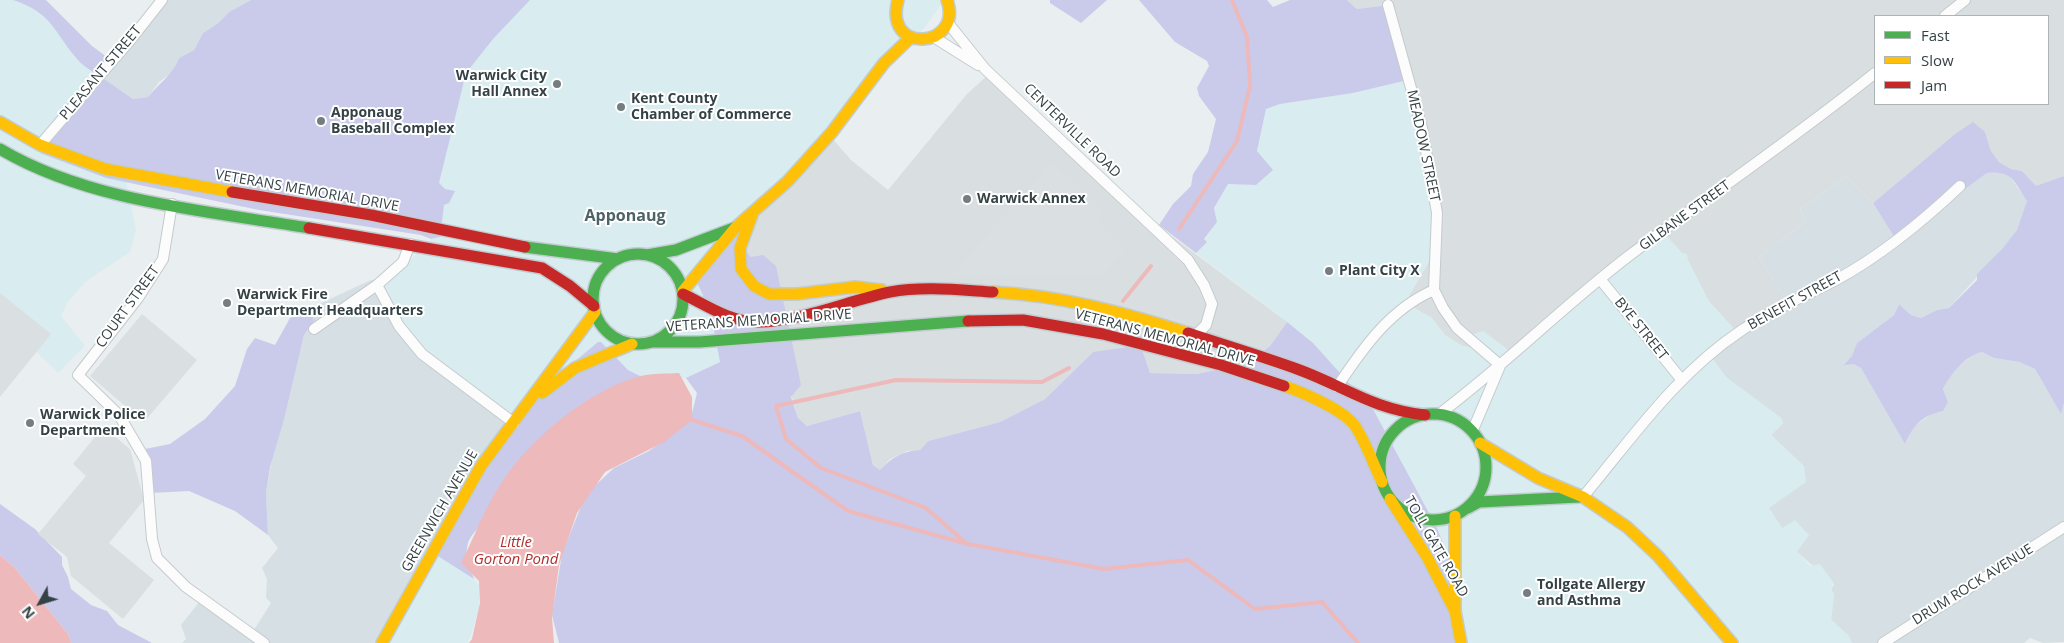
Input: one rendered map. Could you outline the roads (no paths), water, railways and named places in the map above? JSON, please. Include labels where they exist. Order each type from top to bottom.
[{"type":"main road","points":[[898,0],[895,14],[898,26],[910,38],[922,40],[935,38],[948,23],[949,1]]},
{"type":"main road","points":[[884,63],[898,26]]},
{"type":"main road","points":[[683,293],[736,227],[788,181],[832,132],[884,63],[910,38]]},
{"type":"main road","name":"VETERANS MEMORIAL DRIVE","points":[[0,122],[40,145],[104,169],[174,184],[371,215],[540,250],[618,259]]},
{"type":"main road","points":[[0,149],[28,163],[100,190],[542,268],[570,286],[595,309]]},
{"type":"main road","points":[[752,214],[740,248],[741,269],[754,286],[768,294],[797,294],[855,287],[892,292]]},
{"type":"main road","points":[[648,255],[664,262],[676,275],[683,293],[682,310],[676,323],[666,335],[653,342],[632,344],[620,340],[609,333],[601,324],[595,309],[595,288],[604,271],[618,259],[632,255],[648,255],[676,250],[736,227]]},
{"type":"main road","name":"VETERANS MEMORIAL DRIVE","points":[[683,293],[732,318],[757,322],[786,318],[892,292],[935,289],[1015,293],[1127,314],[1298,369],[1399,412],[1425,415]]},
{"type":"main road","name":"GREENWICH AVENUE","points":[[382,643],[480,466],[532,400],[595,309]]},
{"type":"main road","name":"VETERANS MEMORIAL DRIVE","points":[[653,342],[699,342],[949,321],[1023,320],[1103,334],[1221,365],[1309,395],[1354,424],[1382,482]]},
{"type":"main road","name":"GREENWICH AVENUE","points":[[532,400],[575,368],[632,344]]},
{"type":"main road","points":[[1466,509],[1478,496],[1485,479],[1485,460],[1480,443],[1472,432],[1451,418],[1425,415],[1408,420],[1394,431],[1384,447],[1380,464],[1382,482],[1390,499],[1403,512],[1420,519],[1437,520],[1455,516],[1479,502],[1583,497]]},
{"type":"main road","points":[[1480,443],[1538,478],[1583,497],[1627,527],[1658,556],[1732,643]]},
{"type":"main road","name":"TOLL GATE ROAD","points":[[1390,499],[1427,557],[1456,610]]},
{"type":"main road","name":"TOLL GATE ROAD","points":[[1455,516],[1456,610],[1461,643]]},
{"type":"street","name":"PLEASANT STREET","points":[[40,145],[162,0]]},
{"type":"street","points":[[1946,15],[1965,0]]},
{"type":"street","name":"MEADOW STREET","points":[[1388,5],[1422,128],[1437,213],[1434,290]]},
{"type":"street","name":"CENTERVILLE ROAD","points":[[948,23],[985,69],[1081,162],[1188,260],[1207,291],[1212,304],[1206,325],[1194,336]]},
{"type":"street","name":"CENTERVILLE ROAD","points":[[935,38],[985,69]]},
{"type":"street","name":"GILBANE STREET","points":[[1438,415],[1500,365],[1600,279],[1760,162],[1874,74]]},
{"type":"street","name":"BENEFIT STREET","points":[[1583,497],[1681,380],[1741,331],[1781,307],[1837,279],[1887,249],[1923,221],[1960,186]]},
{"type":"street","name":"COURT STREET","points":[[172,204],[163,259],[138,298],[78,375],[119,415],[146,461],[152,539],[157,558],[186,587],[264,643]]},
{"type":"street","points":[[314,329],[378,285],[403,262],[410,244]]},
{"type":"street","name":"BYE STREET","points":[[1600,279],[1681,380]]},
{"type":"street","points":[[378,285],[389,310],[422,354],[514,423]]},
{"type":"street","points":[[1337,387],[1365,345],[1389,321],[1413,299],[1434,290],[1443,308],[1458,328],[1500,365]]},
{"type":"street","name":"GILBANE STREET","points":[[1472,432],[1500,365]]},
{"type":"street","name":"DRUM ROCK AVENUE","points":[[1883,643],[2064,527]]},
{"type":"water","name":"Little Gorton Pond","points":[[679,373],[692,397],[692,420],[664,442],[605,472],[577,513],[559,565],[552,618],[554,643],[469,643],[472,639],[480,603],[479,581],[461,563],[492,499],[516,463],[530,447],[565,416],[603,391],[641,376]]},
{"type":"water","points":[[0,555],[15,568],[68,634],[71,643],[0,643]]},
{"type":"waterway","points":[[1179,229],[1237,141],[1250,86],[1247,37],[1232,0]]},
{"type":"waterway","points":[[1123,301],[1151,266]]},
{"type":"waterway","points":[[966,543],[926,508],[821,468],[786,439],[776,406],[896,380],[1042,382],[1069,368]]},
{"type":"waterway","points":[[692,420],[742,436],[848,511],[968,544],[1104,569],[1188,560],[1255,609],[1322,602],[1358,643]]},
{"type":"place","name":"Warwick City Hall Annex","points":[[557,84]]},
{"type":"place","name":"Kent County Chamber of Commerce","points":[[621,107]]},
{"type":"place","name":"Apponaug Baseball Complex","points":[[321,121]]},
{"type":"place","name":"Warwick Annex","points":[[967,199]]},
{"type":"place","name":"Plant City X","points":[[1329,271]]},
{"type":"place","name":"Warwick Fire Department Headquarters","points":[[227,303]]},
{"type":"place","name":"Warwick Police Department","points":[[30,423]]},
{"type":"place","name":"Tollgate Allergy and Asthma","points":[[1527,593]]},
{"type":"district","name":"Apponaug","points":[[625,216]]}]
